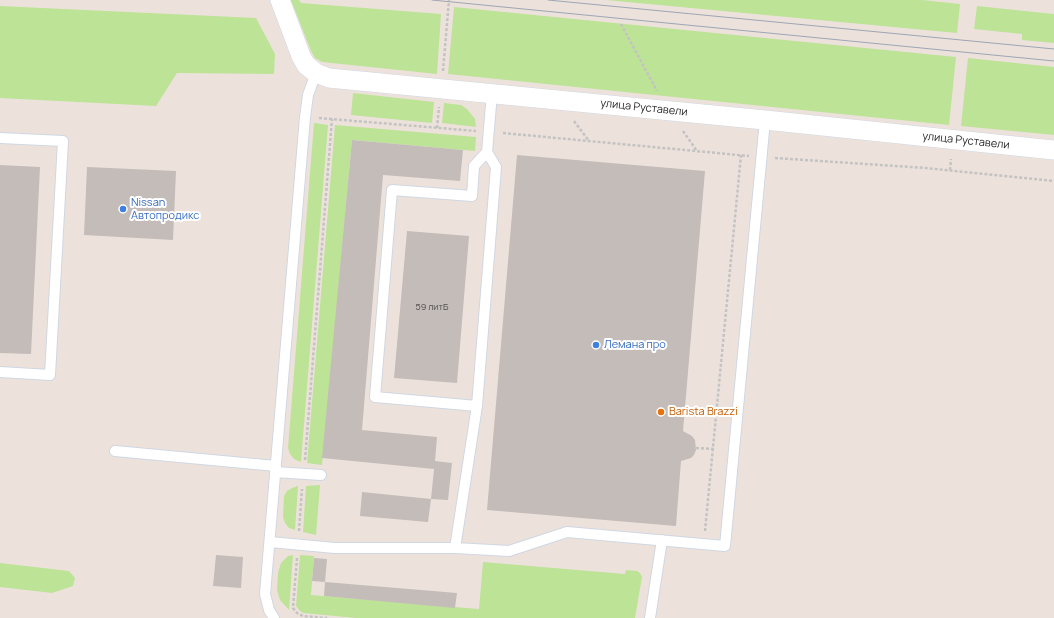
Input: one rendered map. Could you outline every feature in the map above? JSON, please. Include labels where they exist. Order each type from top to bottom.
[{"type":"street","points":[[280,0],[301,56],[306,65],[316,73]]},
{"type":"street","name":"улица Руставели","points":[[316,73],[329,78],[765,120],[1054,150]]},
{"type":"lane","points":[[274,618],[269,610],[265,594],[305,117],[308,95],[316,73]]},
{"type":"lane","points":[[455,548],[477,406],[496,167],[487,152],[492,93]]},
{"type":"lane","points":[[270,542],[335,548],[455,548],[509,551],[567,532],[725,546],[765,120]]},
{"type":"lane","points":[[0,138],[63,141],[58,204],[50,375],[0,372]]},
{"type":"lane","points":[[477,406],[375,397],[392,190],[472,196],[474,166],[487,152]]},
{"type":"lane","points":[[115,451],[321,475]]},
{"type":"lane","points":[[650,618],[662,540]]},
{"type":"path","points":[[442,74],[449,0]]},
{"type":"path","points":[[437,128],[440,103]]},
{"type":"path","points":[[305,117],[761,157],[950,170],[1054,181]]},
{"type":"path","points":[[327,618],[303,616],[297,613],[293,608],[332,119]]},
{"type":"path","points":[[950,170],[952,153]]},
{"type":"path","points":[[704,544],[741,155]]},
{"type":"path","points":[[696,448],[714,449]]},
{"type":"green space","points":[[291,0],[299,0],[301,3],[441,14],[437,74],[322,62],[315,58],[311,51]]},
{"type":"green space","points":[[606,0],[922,0],[960,4],[957,33]]},
{"type":"green space","points":[[0,6],[256,18],[275,54],[274,74],[177,73],[156,106],[0,98]]},
{"type":"green space","points":[[977,6],[1054,14],[1054,43],[1022,40],[1022,34],[974,29]]},
{"type":"green space","points":[[454,7],[956,57],[949,125],[448,74]]},
{"type":"green space","points":[[968,58],[1054,67],[1054,135],[961,126]]},
{"type":"green space","points":[[353,93],[434,102],[432,123],[351,115]]},
{"type":"green space","points":[[444,103],[461,105],[467,109],[475,119],[476,127],[442,123]]},
{"type":"green space","points":[[314,123],[328,125],[301,462],[294,459],[288,448]]},
{"type":"green space","points":[[335,125],[476,137],[475,151],[352,140],[322,465],[307,463]]},
{"type":"green space","points":[[320,485],[316,535],[303,532],[306,486]]},
{"type":"green space","points":[[298,486],[295,530],[289,528],[283,517],[284,496],[287,491]]},
{"type":"green space","points":[[293,555],[289,610],[280,600],[277,590],[278,573],[281,563],[288,556]]},
{"type":"green space","points":[[300,555],[314,556],[311,595],[479,609],[483,562],[625,574],[626,570],[637,571],[642,577],[635,618],[356,618],[303,613],[299,610],[296,606]]},
{"type":"green space","points":[[0,563],[69,571],[75,578],[73,586],[52,593],[0,587]]},
{"type":"building","points":[[352,140],[463,150],[460,181],[383,175],[362,430],[437,437],[435,461],[452,463],[448,500],[431,499],[434,469],[322,458]]},
{"type":"building","name":"Лемана про","points":[[517,155],[705,171],[683,431],[692,436],[695,440],[696,450],[691,458],[681,461],[676,526],[487,510]]},
{"type":"building","points":[[0,165],[40,167],[31,354],[0,353]]},
{"type":"building","points":[[87,167],[176,171],[173,240],[84,235]]},
{"type":"building","points":[[407,231],[469,236],[457,383],[394,378]]},
{"type":"building","points":[[362,492],[431,499],[428,522],[360,516]]},
{"type":"building","points":[[216,555],[243,557],[241,588],[213,586]]},
{"type":"building","points":[[314,558],[327,559],[325,582],[312,581]]},
{"type":"building","points":[[325,582],[457,593],[455,608],[324,596]]},
{"type":"tram line","points":[[432,0],[1054,61]]},
{"type":"tram line","points":[[548,0],[1054,49]]},
{"type":"place","name":"Nissan Автопродикс","points":[[123,209]]},
{"type":"place","name":"Лемана про","points":[[596,345]]},
{"type":"place","name":"Barista Brazzi","points":[[661,412]]}]
